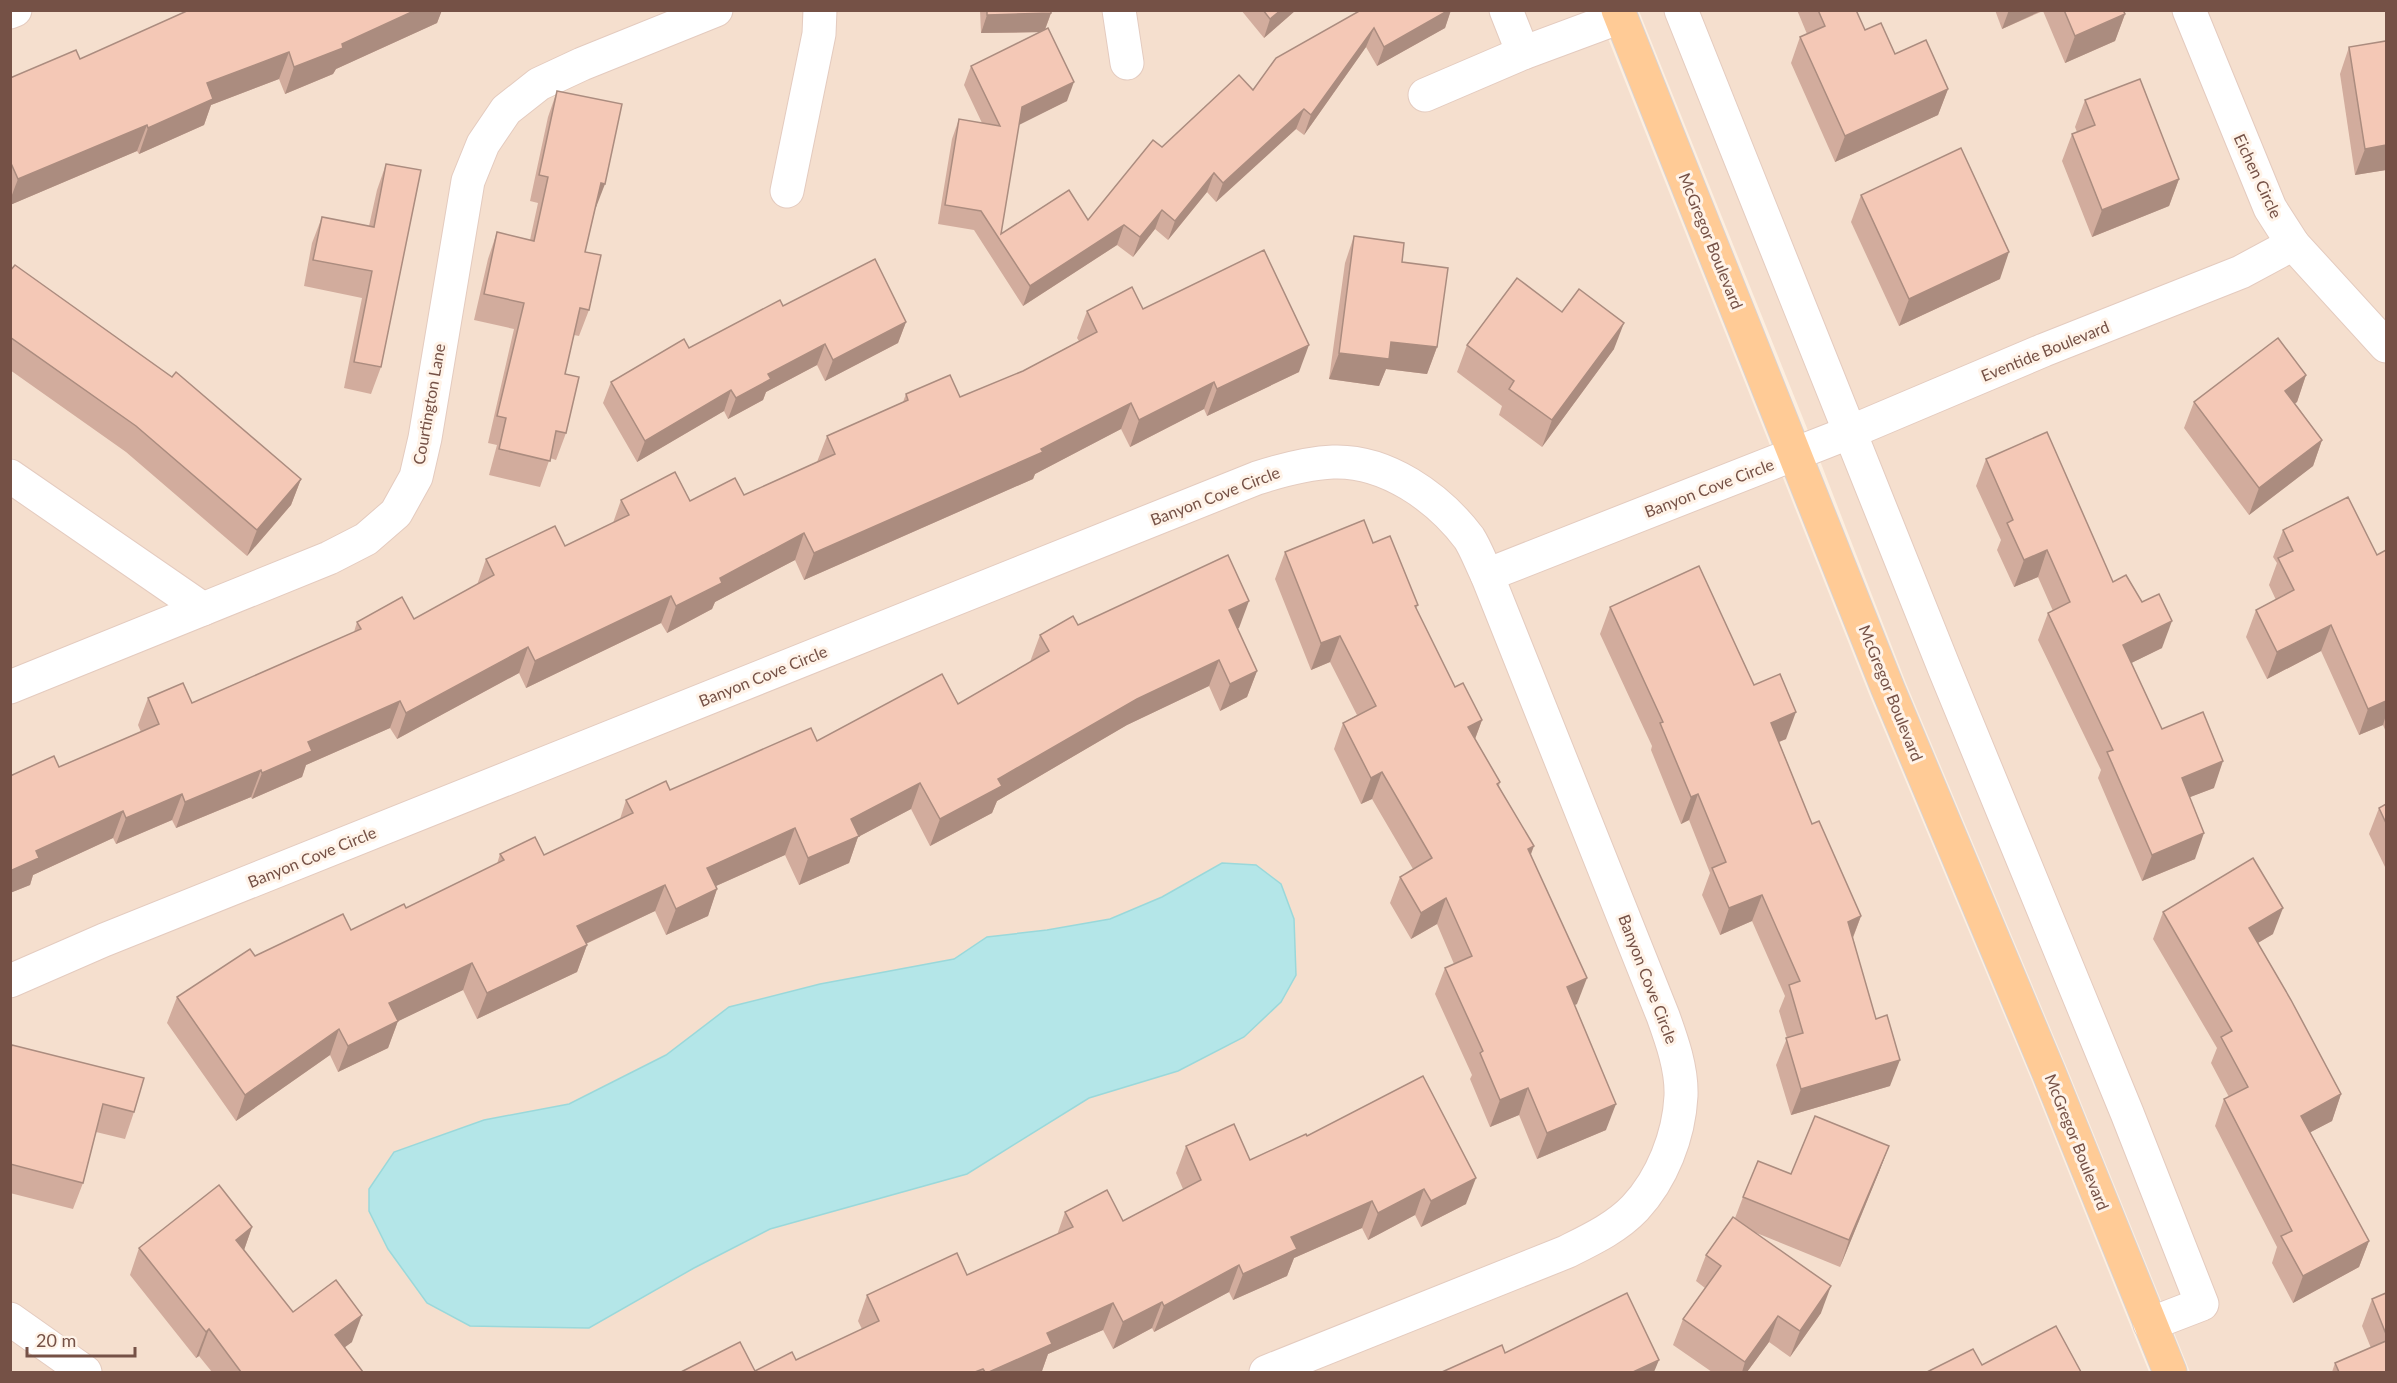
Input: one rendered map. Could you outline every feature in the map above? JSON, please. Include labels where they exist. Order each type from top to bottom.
[{"type":"main road","name":"McGregor Boulevard","points":[[1619,14],[1796,453],[1888,689],[2170,1372]]},
{"type":"street","points":[[10,12],[15,10]]},
{"type":"street","name":"Courtington Lane","points":[[10,687],[329,558],[366,539],[396,513],[416,477],[425,438],[468,181],[483,144],[506,110],[539,84],[716,10]]},
{"type":"street","points":[[787,191],[819,34],[820,10]]},
{"type":"street","points":[[1119,10],[1127,63]]},
{"type":"street","points":[[1506,10],[1523,53]]},
{"type":"street","points":[[1681,10],[1949,681],[2127,1113],[2202,1304],[2150,1324]]},
{"type":"street","name":"Eichen Circle","points":[[2189,10],[2270,208],[2293,244],[2386,346]]},
{"type":"street","points":[[1425,95],[1619,14]]},
{"type":"street","name":"Eventide Boulevard","points":[[1796,453],[2044,350],[2241,272],[2293,244]]},
{"type":"street","name":"Banyon Cove Circle","points":[[1487,575],[1796,453]]},
{"type":"street","name":"Banyon Cove Circle","points":[[10,981],[104,940],[1257,478],[1293,466],[1335,462],[1375,468],[1411,485],[1446,510],[1470,540],[1487,575],[1663,1016],[1677,1056],[1681,1095],[1675,1136],[1658,1177],[1634,1209],[1600,1235],[1566,1252],[1266,1372]]},
{"type":"street","points":[[10,476],[203,609]]},
{"type":"street","points":[[10,1319],[85,1372]]},
{"type":"shaded area","points":[[10,11],[1597,11],[1869,694],[2031,1079],[2149,1372],[11,1372]],"holes":[[[1256,866],[1281,884],[1294,918],[1178,1071],[1089,1098],[967,1174],[770,1229],[694,1268],[369,1189],[394,1152],[484,1120],[569,1104],[666,1055],[729,1007],[820,984],[954,959],[987,937],[1110,919],[1162,897]]]},
{"type":"shaded area","points":[[1639,11],[2386,11],[2386,1372],[2190,1372],[2067,1068],[1906,683],[1815,448]]},
{"type":"water","points":[[1222,863],[1256,865],[1281,884],[1294,919],[1296,975],[1281,1002],[1244,1037],[1178,1071],[1089,1098],[967,1174],[770,1229],[694,1268],[589,1328],[470,1326],[427,1303],[388,1249],[369,1211],[369,1189],[394,1152],[484,1120],[569,1104],[666,1055],[729,1007],[820,984],[954,959],[987,937],[1110,919],[1162,897]]},
{"type":"building","points":[[189,10],[416,10],[342,44],[343,48],[294,67],[289,52],[207,83],[213,99],[148,128],[147,125],[18,179],[10,161],[10,78],[76,50],[80,59]]},
{"type":"building","points":[[987,10],[1051,10],[1051,13],[987,15]]},
{"type":"building","points":[[1263,10],[1281,10],[1270,19]]},
{"type":"building","points":[[1361,10],[1449,10],[1384,47],[1374,28],[1311,115],[1304,109],[1223,183],[1214,173],[1175,221],[1162,210],[1140,237],[1124,225],[1030,286],[981,211],[945,205],[959,119],[1000,126],[971,66],[1048,28],[1074,82],[1022,107],[1001,234],[1069,190],[1088,220],[1153,140],[1162,147],[1239,75],[1253,90],[1276,58]]},
{"type":"building","points":[[1818,10],[1856,10],[1865,30],[1881,23],[1895,54],[1926,40],[1948,89],[1845,136],[1800,37],[1825,26]]},
{"type":"building","points":[[2064,10],[2123,10],[2125,14],[2075,36]]},
{"type":"building","points":[[2386,41],[2386,145],[2365,149],[2349,47]]},
{"type":"building","points":[[2140,79],[2179,179],[2102,210],[2072,134],[2095,125],[2085,100]]},
{"type":"building","points":[[557,91],[622,104],[605,184],[601,183],[585,252],[601,255],[589,310],[580,308],[565,374],[579,377],[566,433],[556,431],[550,461],[499,449],[506,418],[497,416],[524,303],[484,294],[497,232],[534,241],[548,177],[539,175]]},
{"type":"building","points":[[1961,148],[2009,252],[1909,299],[1861,195]]},
{"type":"building","points":[[386,164],[421,170],[381,367],[354,362],[372,271],[313,260],[322,217],[374,227]]},
{"type":"building","points":[[1354,236],[1404,243],[1402,262],[1448,268],[1437,347],[1391,342],[1389,359],[1339,353]]},
{"type":"building","points":[[1264,250],[1309,345],[1217,389],[1214,382],[1139,420],[1131,403],[1041,449],[1043,452],[814,553],[804,533],[720,578],[722,583],[676,606],[671,596],[535,661],[528,647],[406,713],[400,701],[308,742],[312,751],[262,773],[261,770],[185,802],[182,794],[126,818],[123,811],[36,851],[39,858],[10,871],[10,776],[54,756],[59,767],[159,724],[148,698],[183,683],[192,703],[361,629],[357,622],[402,597],[414,619],[494,575],[486,559],[555,526],[565,546],[629,515],[621,500],[675,472],[690,501],[735,478],[744,495],[835,454],[827,436],[908,400],[906,394],[950,375],[960,397],[1023,371],[1097,332],[1087,311],[1132,287],[1143,309]]},
{"type":"building","points":[[875,259],[906,322],[833,360],[825,344],[768,374],[771,379],[736,398],[731,390],[645,441],[611,382],[684,339],[689,348],[780,300],[783,306]]},
{"type":"building","points":[[15,265],[172,377],[176,372],[301,479],[257,530],[136,426],[10,337],[10,271]]},
{"type":"building","points":[[1517,278],[1562,312],[1579,289],[1624,323],[1552,420],[1509,389],[1514,381],[1467,345]]},
{"type":"building","points":[[2278,338],[2306,375],[2285,391],[2322,440],[2259,488],[2194,402]]},
{"type":"building","points":[[2047,432],[2113,582],[2126,575],[2142,602],[2159,594],[2172,621],[2123,645],[2162,729],[2203,712],[2223,761],[2182,778],[2204,833],[2152,855],[2107,752],[2113,750],[2048,613],[2070,602],[2047,550],[2024,560],[2007,523],[2013,520],[1986,459]]},
{"type":"building","points":[[2348,497],[2377,555],[2386,550],[2386,701],[2368,709],[2331,625],[2277,652],[2256,610],[2294,590],[2278,558],[2293,551],[2283,530]]},
{"type":"building","points":[[1364,520],[1373,543],[1390,536],[1418,605],[1415,606],[1455,687],[1463,683],[1482,720],[1468,727],[1500,782],[1497,784],[1534,846],[1528,849],[1587,978],[1567,987],[1616,1104],[1547,1133],[1528,1088],[1500,1100],[1480,1053],[1483,1051],[1445,968],[1472,956],[1446,898],[1421,913],[1400,877],[1432,858],[1382,772],[1371,778],[1343,723],[1376,706],[1340,636],[1321,643],[1285,552]]},
{"type":"building","points":[[1228,555],[1249,601],[1229,610],[1257,671],[1230,684],[1219,660],[1137,699],[998,779],[1002,786],[940,819],[920,783],[851,819],[859,836],[808,858],[795,828],[707,868],[717,889],[676,909],[665,885],[577,926],[587,945],[487,993],[472,963],[389,1003],[398,1021],[348,1046],[339,1029],[245,1095],[177,997],[250,949],[255,956],[343,914],[351,930],[404,904],[406,908],[504,860],[500,854],[535,837],[544,855],[633,813],[626,800],[666,781],[670,790],[811,728],[817,741],[942,674],[958,704],[1049,651],[1040,635],[1073,616],[1078,625]]},
{"type":"building","points":[[1699,566],[1754,685],[1780,674],[1796,712],[1771,723],[1812,824],[1819,821],[1861,916],[1848,922],[1876,1019],[1887,1015],[1900,1060],[1801,1089],[1786,1038],[1803,1033],[1789,985],[1800,981],[1762,895],[1729,908],[1712,868],[1726,862],[1698,794],[1691,797],[1660,723],[1663,722],[1610,607]]},
{"type":"building","points":[[2386,804],[2386,823],[2379,808]]},
{"type":"building","points":[[2253,858],[2283,908],[2249,928],[2291,1000],[2341,1094],[2301,1116],[2369,1241],[2303,1276],[2281,1236],[2292,1231],[2224,1099],[2248,1087],[2221,1037],[2232,1031],[2163,912]]},
{"type":"building","points":[[12,1045],[144,1078],[134,1112],[103,1104],[83,1183],[10,1164],[10,1050]]},
{"type":"building","points":[[1423,1076],[1476,1178],[1431,1201],[1424,1189],[1378,1213],[1372,1201],[1291,1237],[1297,1249],[1243,1274],[1239,1265],[1164,1306],[1162,1302],[1123,1322],[1113,1303],[1047,1333],[1052,1344],[989,1372],[983,1369],[975,1372],[681,1372],[740,1342],[755,1371],[792,1352],[796,1360],[879,1321],[867,1295],[957,1253],[967,1275],[1073,1227],[1065,1212],[1107,1190],[1123,1221],[1201,1180],[1186,1146],[1234,1124],[1250,1160],[1306,1134],[1307,1136]]},
{"type":"building","points":[[1815,1116],[1889,1146],[1849,1240],[1743,1197],[1758,1161],[1791,1174]]},
{"type":"building","points":[[219,1185],[252,1227],[236,1240],[293,1312],[336,1280],[362,1315],[335,1335],[363,1372],[241,1372],[209,1329],[206,1332],[139,1248]]},
{"type":"building","points":[[1733,1217],[1831,1286],[1800,1331],[1778,1316],[1745,1362],[1683,1319],[1721,1266],[1706,1255]]},
{"type":"building","points":[[1627,1293],[1659,1360],[1633,1372],[1442,1372],[1502,1345],[1505,1353]]},
{"type":"building","points":[[2386,1293],[2386,1334],[2372,1299]]},
{"type":"building","points":[[2056,1326],[2081,1372],[1927,1372],[1973,1349],[1982,1365]]},
{"type":"building","points":[[2386,1341],[2386,1372],[2339,1372],[2335,1363]]}]
